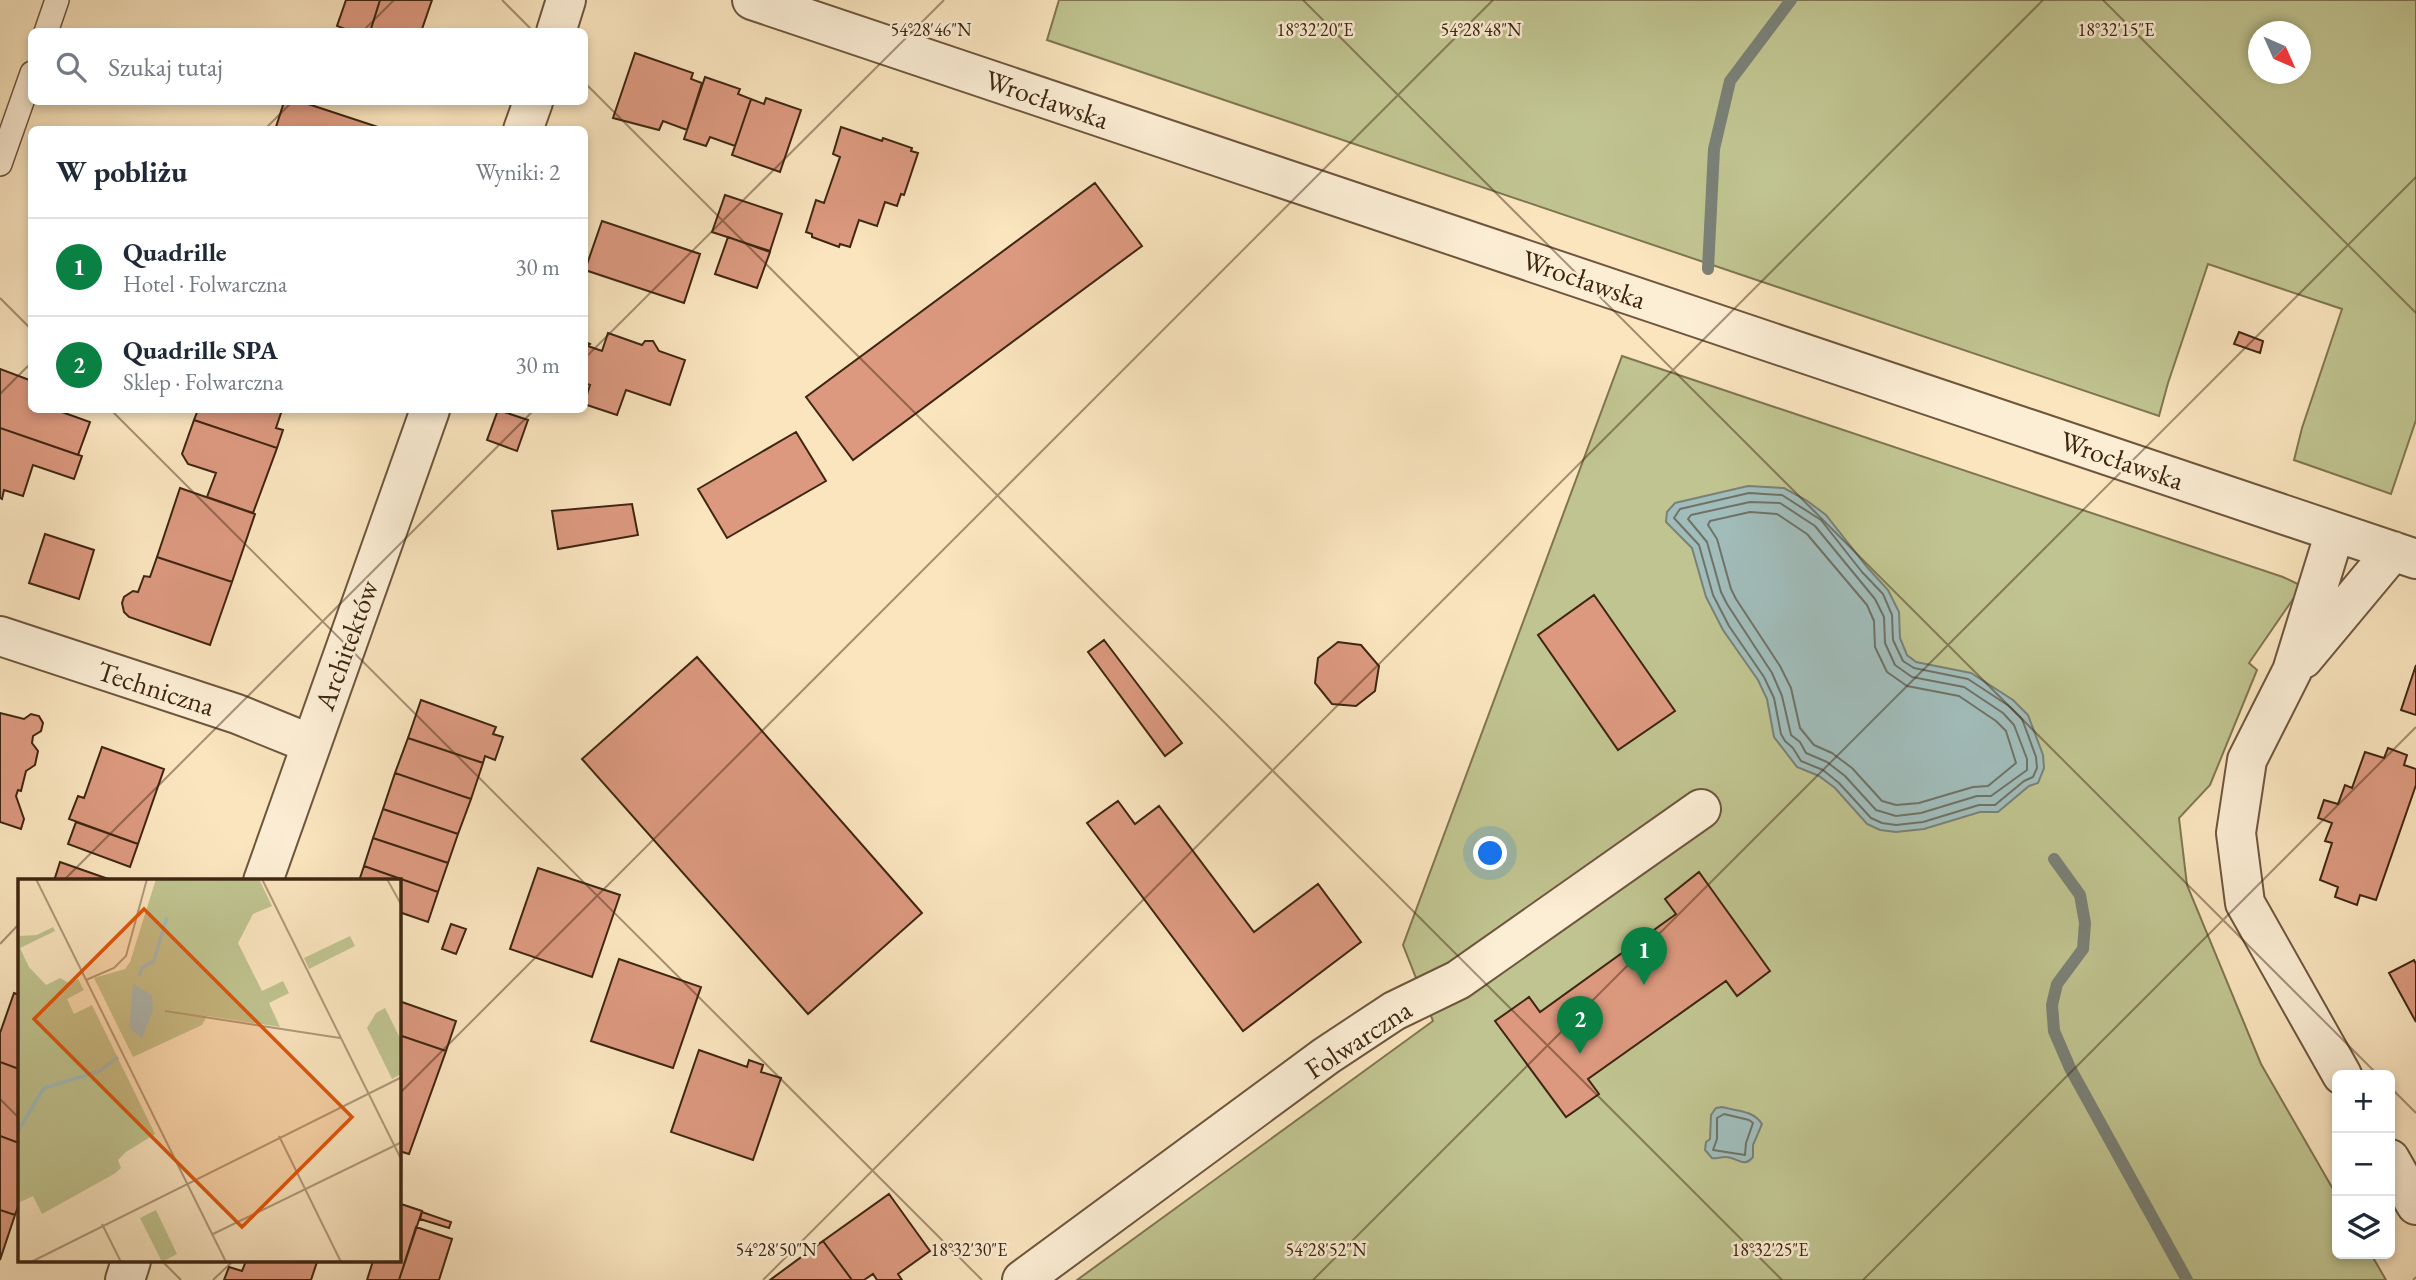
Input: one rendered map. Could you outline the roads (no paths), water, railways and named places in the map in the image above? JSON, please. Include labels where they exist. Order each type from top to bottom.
[{"type":"street","points":[[557,28],[566,0]]},
{"type":"street","name":"Wrocławska","points":[[752,0],[2404,555]]},
{"type":"street","points":[[524,126],[532,105]]},
{"type":"street","name":"Architektów","points":[[264,879],[429,413]]},
{"type":"street","points":[[2335,532],[2292,671],[2247,760],[2236,834],[2245,903],[2339,1070]]},
{"type":"street","points":[[2292,671],[2404,555]]},
{"type":"street","name":"Techniczna","points":[[0,636],[237,714],[311,744]]},
{"type":"street","name":"Folwarczna","points":[[1022,1280],[1326,1056],[1394,1012],[1458,980],[1701,809]]},
{"type":"street","points":[[2395,1168],[2416,1205]]},
{"type":"street","points":[[125,1280],[131,1262]]},
{"type":"lane","points":[[47,28],[57,0]]},
{"type":"lane","points":[[0,164],[28,84]]},
{"type":"water","points":[[1748,486],[1784,488],[1826,515],[1888,590],[1899,612],[1900,638],[1907,655],[1916,662],[1971,673],[2013,700],[2028,715],[2043,755],[2044,768],[2038,783],[2029,786],[1998,812],[1980,812],[1924,829],[1896,832],[1880,830],[1867,824],[1835,788],[1819,776],[1797,767],[1774,737],[1767,699],[1758,680],[1723,630],[1706,597],[1692,548],[1666,522],[1667,512],[1675,503]]},
{"type":"water","points":[[1722,1107],[1754,1116],[1762,1124],[1753,1145],[1753,1157],[1746,1162],[1730,1157],[1712,1158],[1705,1150],[1706,1142],[1710,1139],[1711,1115],[1716,1108]]},
{"type":"waterway","points":[[1708,269],[1714,149],[1730,81],[1791,0]]},
{"type":"waterway","points":[[2054,859],[2080,895],[2085,923],[2083,949],[2057,984],[2052,1005],[2054,1031],[2070,1068],[2187,1280]]},
{"type":"place","name":"Quadrille","points":[[1644,985]]},
{"type":"place","name":"Quadrille SPA","points":[[1580,1054]]}]
